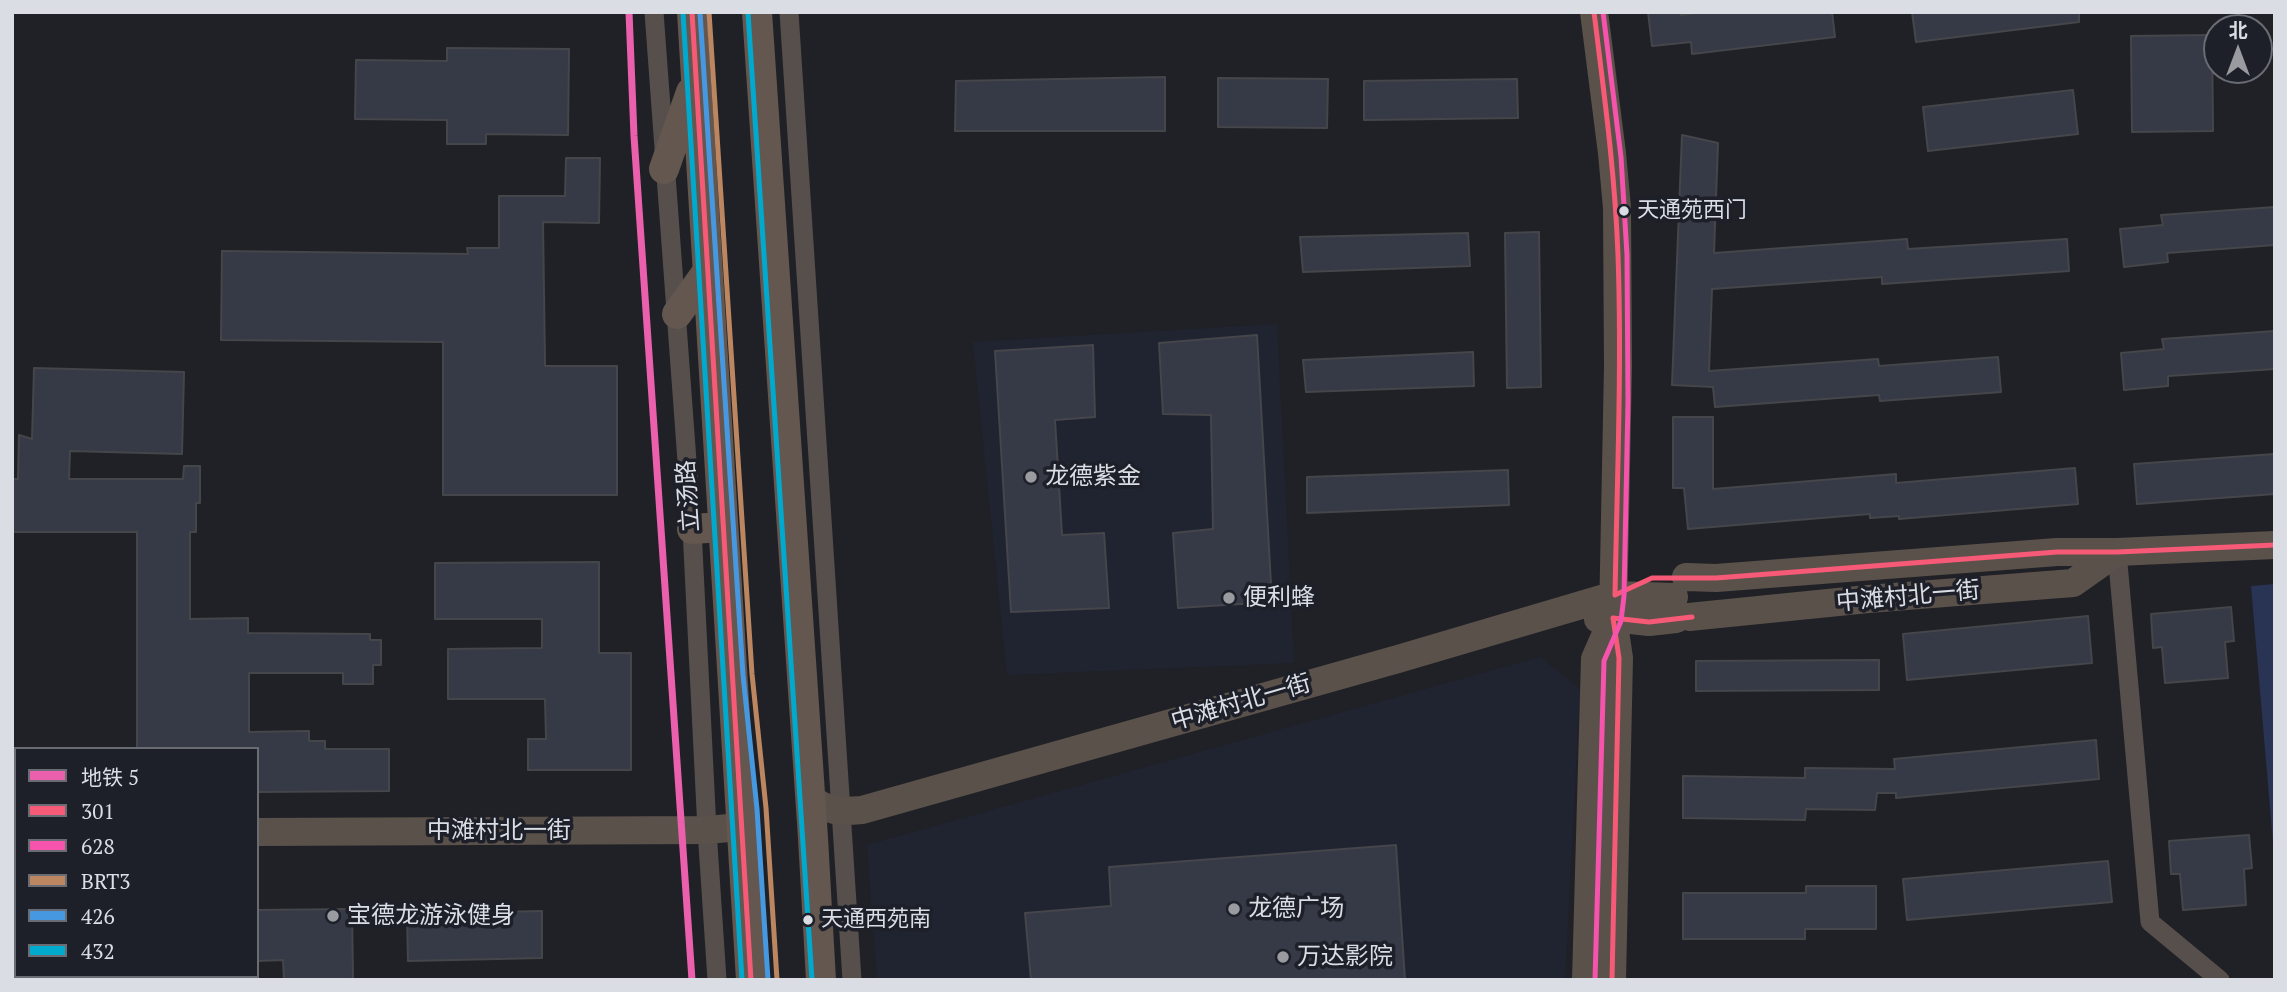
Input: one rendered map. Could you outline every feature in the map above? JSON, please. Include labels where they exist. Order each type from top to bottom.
[{"type":"main road","name":"立汤路","points":[[692,12],[751,980]]},
{"type":"main road","points":[[757,12],[821,980]]},
{"type":"main road","points":[[664,169],[696,79]]},
{"type":"main road","points":[[677,314],[707,272]]},
{"type":"main road","points":[[692,529],[722,527]]},
{"type":"street","name":"立汤路","points":[[654,12],[692,529],[716,980]]},
{"type":"street","points":[[789,12],[852,980]]},
{"type":"street","points":[[1594,12],[1612,153],[1617,222],[1618,366],[1614,606],[1619,658],[1612,980]]},
{"type":"street","name":"中滩村北一街","points":[[813,838],[842,819],[862,810],[1385,662],[1614,606],[1649,622],[1681,597],[1716,578],[2057,552],[2275,545]]},
{"type":"street","points":[[2117,552],[2150,922],[2220,980]]},
{"type":"street","name":"中滩村北一街","points":[[1681,597],[1868,599],[2073,583],[2117,552]]},
{"type":"street","points":[[1586,980],[1595,659],[1614,606],[1652,578],[1681,597]]},
{"type":"street","points":[[811,799],[842,819]]},
{"type":"street","name":"中滩村北一街","points":[[259,832],[707,830],[740,827]]},
{"type":"shaded area","points":[[1277,324],[1294,663],[1007,675],[973,342]]},
{"type":"shaded area","points":[[2275,584],[2275,866],[2251,586]]},
{"type":"shaded area","name":"龙德广场","points":[[1540,657],[1580,689],[1565,980],[877,980],[867,845]]},
{"type":"building","points":[[1648,12],[1681,12],[1681,15],[1704,12],[1832,12],[1835,37],[1692,54],[1691,42],[1652,46]]},
{"type":"building","points":[[1912,12],[2079,12],[2079,22],[1916,42]]},
{"type":"building","points":[[2203,35],[2203,84],[2213,84],[2213,131],[2132,132],[2131,36]]},
{"type":"building","points":[[447,48],[569,49],[568,135],[486,134],[486,144],[447,144],[447,120],[355,119],[356,60],[447,61]]},
{"type":"building","points":[[1165,77],[1165,131],[955,131],[956,81]]},
{"type":"building","points":[[1218,78],[1328,79],[1327,128],[1218,127]]},
{"type":"building","points":[[1517,79],[1518,118],[1364,120],[1364,81]]},
{"type":"building","points":[[2073,90],[2078,134],[1928,151],[1923,107]]},
{"type":"building","points":[[1682,135],[1718,143],[1714,253],[1907,239],[1908,249],[2067,239],[2069,271],[1882,284],[1882,277],[1712,289],[1709,371],[1878,359],[1879,366],[1998,357],[2001,392],[1880,401],[1879,395],[1715,407],[1713,387],[1672,385]]},
{"type":"building","points":[[566,158],[600,158],[599,223],[543,222],[545,366],[617,366],[617,495],[443,495],[443,342],[221,340],[222,251],[468,254],[467,248],[499,248],[499,196],[565,196]]},
{"type":"building","points":[[2275,207],[2275,245],[2167,253],[2168,262],[2124,267],[2120,229],[2163,225],[2161,215]]},
{"type":"building","points":[[1539,232],[1541,387],[1507,388],[1505,233]]},
{"type":"building","points":[[1468,233],[1470,266],[1303,272],[1300,237]]},
{"type":"building","points":[[2275,331],[2275,369],[2168,376],[2168,386],[2124,390],[2121,353],[2164,349],[2162,339]]},
{"type":"building","points":[[1257,335],[1272,602],[1178,608],[1173,533],[1213,529],[1211,415],[1163,414],[1159,343]]},
{"type":"building","name":"龙德紫金","points":[[1093,345],[1095,417],[1055,420],[1062,535],[1104,533],[1109,608],[1011,612],[995,351]]},
{"type":"building","points":[[1473,352],[1474,386],[1306,392],[1303,360]]},
{"type":"building","points":[[34,368],[184,372],[182,454],[70,451],[69,479],[183,479],[184,466],[200,466],[200,503],[196,503],[196,532],[190,532],[190,619],[248,618],[248,633],[370,634],[370,640],[381,640],[381,665],[373,665],[373,684],[343,684],[343,673],[249,673],[249,732],[309,731],[309,741],[325,741],[325,749],[389,749],[389,791],[259,792],[259,747],[137,747],[137,532],[12,532],[12,479],[18,479],[19,435],[32,439]]},
{"type":"building","points":[[1673,417],[1713,417],[1713,489],[1896,474],[1896,483],[2075,468],[2078,504],[1899,519],[1899,516],[1870,518],[1870,514],[1688,529],[1684,488],[1673,488]]},
{"type":"building","points":[[2275,454],[2275,494],[2137,504],[2134,464]]},
{"type":"building","points":[[1508,470],[1509,505],[1307,513],[1307,477]]},
{"type":"building","points":[[599,562],[599,653],[631,653],[631,770],[528,770],[528,739],[546,739],[545,699],[448,699],[448,649],[542,648],[542,619],[435,619],[435,563]]},
{"type":"building","points":[[2231,607],[2234,641],[2225,642],[2228,678],[2165,683],[2162,647],[2153,648],[2151,614]]},
{"type":"building","points":[[2088,616],[2092,663],[1907,680],[1903,634]]},
{"type":"building","points":[[1879,660],[1879,690],[1696,691],[1696,661]]},
{"type":"building","points":[[2096,740],[2099,779],[1896,798],[1896,793],[1877,793],[1875,810],[1806,809],[1805,820],[1683,818],[1683,776],[1805,778],[1805,768],[1895,769],[1894,759]]},
{"type":"building","points":[[2249,835],[2252,868],[2244,869],[2246,905],[2183,910],[2180,874],[2171,874],[2169,841]]},
{"type":"building","name":"龙德广场","points":[[1396,845],[1405,980],[1031,980],[1025,913],[1111,906],[1109,867]]},
{"type":"building","points":[[2108,861],[2112,902],[1907,920],[1903,879]]},
{"type":"building","points":[[1806,886],[1876,886],[1876,929],[1805,929],[1805,939],[1683,939],[1683,893],[1806,893]]},
{"type":"building","points":[[352,909],[353,980],[284,980],[283,960],[259,961],[259,910]]},
{"type":"building","points":[[542,911],[542,958],[408,961],[407,914]]},
{"type":"metro line","name":"5","points":[[629,12],[634,136],[692,980]]},
{"type":"transit line","name":"301","points":[[692,12],[751,980]]},
{"type":"transit line","name":"BRT3","points":[[709,12],[752,674],[766,808],[777,980]]},
{"type":"transit line","name":"301","points":[[1594,12],[1617,224],[1619,382],[1615,595],[1652,578],[1716,578],[2057,552],[2275,545]]},
{"type":"transit line","name":"628","points":[[1595,980],[1604,661],[1621,621],[1624,596],[1628,401],[1627,255],[1621,157],[1603,12]]},
{"type":"transit line","name":"432","points":[[683,13],[742,980]]},
{"type":"transit line","name":"426","points":[[700,13],[743,675],[757,809],[768,980]]},
{"type":"transit line","name":"432","points":[[748,13],[812,980]]},
{"type":"transit line","name":"301","points":[[1612,980],[1619,658],[1613,618],[1649,622],[1692,617]]},
{"type":"place","name":"天通苑西门","points":[[1624,211]]},
{"type":"place","name":"龙德紫金","points":[[1031,477]]},
{"type":"place","name":"便利蜂","points":[[1229,598]]},
{"type":"place","name":"龙德广场","points":[[1234,909]]},
{"type":"place","name":"宝德龙游泳健身","points":[[333,916]]},
{"type":"place","name":"天通西苑南","points":[[808,920]]},
{"type":"place","name":"万达影院","points":[[1283,957]]}]
